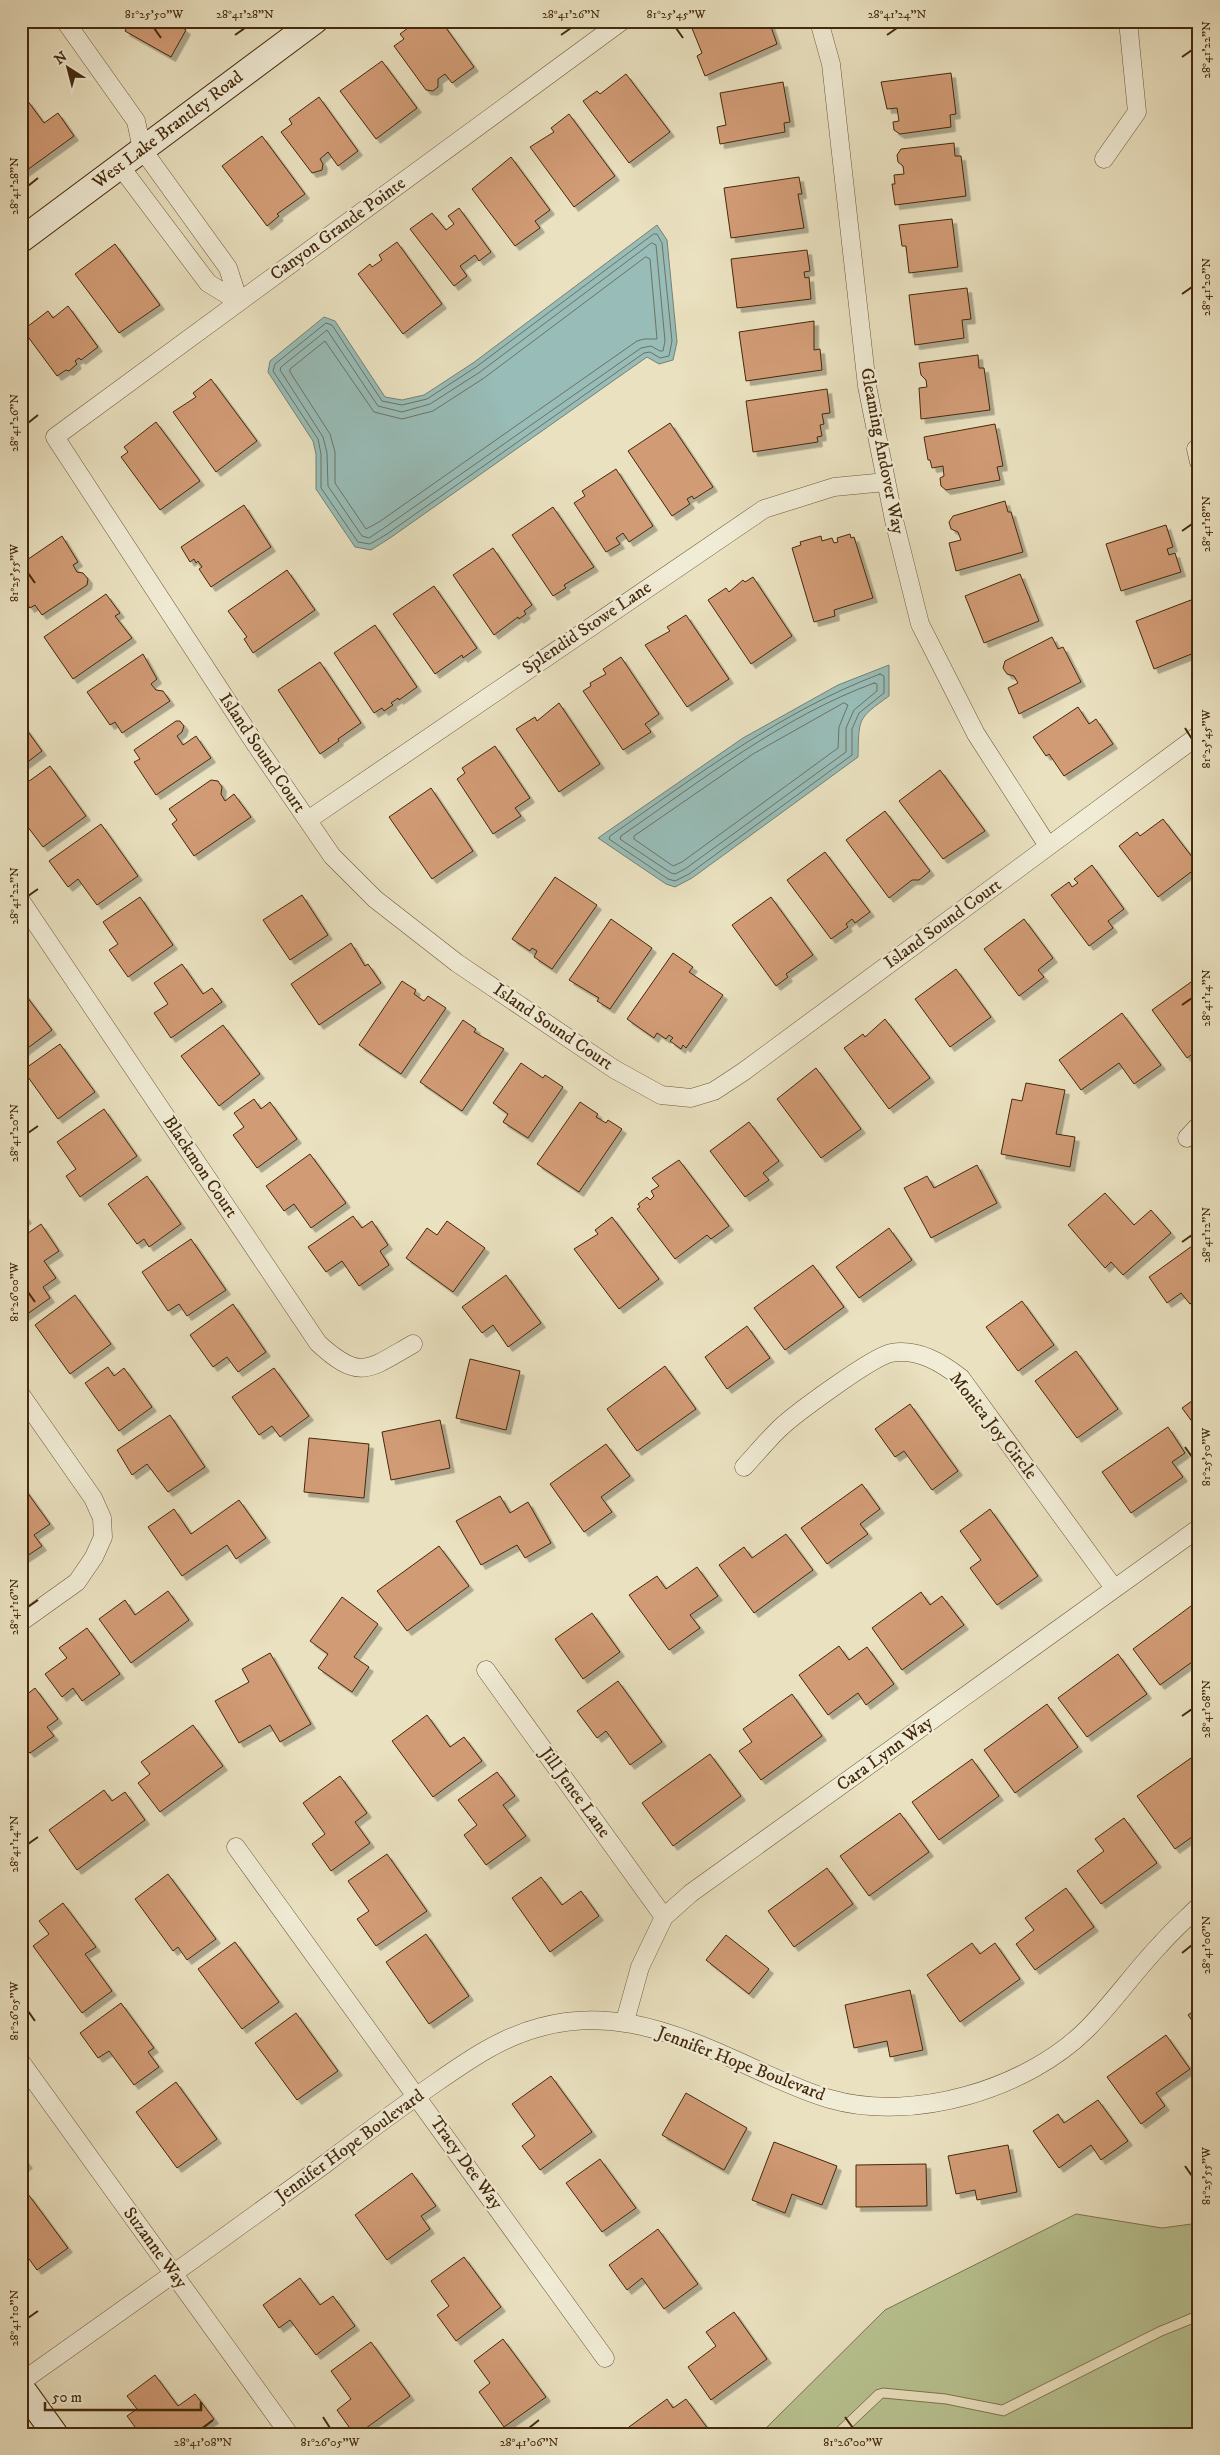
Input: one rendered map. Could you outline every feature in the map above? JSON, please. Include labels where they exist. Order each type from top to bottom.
[{"type":"street","points":[[65,21],[136,121],[142,149],[228,268],[239,302]]},
{"type":"street","name":"West Lake Brantley Road","points":[[21,240],[316,21]]},
{"type":"street","name":"Canyon Grande Pointe","points":[[55,437],[622,21]]},
{"type":"street","name":"Gleaming Andover Way","points":[[819,21],[831,64],[867,386],[886,482],[920,624],[976,734],[1048,846]]},
{"type":"street","points":[[1104,159],[1137,112],[1128,21]]},
{"type":"street","points":[[120,166],[208,283],[239,302]]},
{"type":"street","name":"Island Sound Court","points":[[55,437],[332,856],[375,899],[457,963],[614,1069],[661,1095],[691,1098],[714,1091],[744,1072],[1199,735]]},
{"type":"street","name":"Splendid Stowe Lane","points":[[308,820],[764,508],[834,487],[886,482]]},
{"type":"street","name":"Blackmon Court","points":[[21,900],[318,1343],[334,1358],[353,1367],[370,1368],[413,1344]]},
{"type":"street","points":[[1187,1138],[1199,1124]]},
{"type":"street","name":"Monica Joy Circle","points":[[744,1467],[779,1429],[868,1363],[891,1353],[914,1353],[941,1362],[961,1378],[1114,1588]]},
{"type":"street","points":[[21,1395],[93,1498],[102,1518],[103,1537],[94,1557],[76,1582],[21,1622]]},
{"type":"street","name":"Cara Lynn Way","points":[[625,2021],[640,1967],[664,1917],[691,1894],[1199,1528]]},
{"type":"street","name":"Jill Jenee Lane","points":[[486,1670],[664,1917]]},
{"type":"street","name":"Tracy Dee Way","points":[[236,1847],[418,2096],[605,2358]]},
{"type":"street","name":"Jennifer Hope Boulevard","points":[[21,2382],[174,2275],[418,2096],[469,2060],[508,2038],[544,2026],[586,2021],[625,2021],[679,2036],[830,2099],[880,2108],[941,2102],[995,2087],[1048,2060],[1086,2030],[1160,1945],[1199,1906]]},
{"type":"street","name":"Suzanne Way","points":[[21,2062],[289,2434]]},
{"type":"street","points":[[21,2387],[55,2434]]},
{"type":"green space","points":[[1076,2214],[1162,2228],[1199,2223],[1199,2310],[1158,2327],[1002,2405],[946,2394],[883,2388],[876,2390],[830,2434],[760,2434],[885,2310]]},
{"type":"green space","points":[[1199,2321],[1199,2434],[845,2434],[883,2398],[946,2404],[1004,2416],[1162,2336]]},
{"type":"water","points":[[657,225],[667,240],[677,342],[673,360],[659,364],[647,357],[390,538],[371,550],[355,547],[316,489],[316,454],[313,441],[268,372],[270,361],[324,317],[335,321],[385,397],[402,400],[424,395],[473,363]]},
{"type":"water","points":[[889,665],[889,696],[865,715],[862,720],[858,757],[692,878],[675,887],[666,884],[598,838],[743,738],[838,685]]},
{"type":"building","points":[[130,21],[173,21],[186,30],[171,57],[125,31]]},
{"type":"building","points":[[417,21],[441,21],[474,67],[452,83],[445,74],[438,79],[438,87],[433,91],[426,90],[394,46],[404,39],[400,34]]},
{"type":"building","points":[[689,21],[769,21],[777,44],[705,76],[697,56],[702,53]]},
{"type":"building","points":[[382,61],[417,108],[376,139],[340,91]]},
{"type":"building","points":[[951,73],[956,114],[950,115],[951,127],[900,134],[894,130],[893,122],[899,121],[897,108],[887,109],[881,82]]},
{"type":"building","points":[[626,74],[670,132],[629,163],[583,101],[597,91],[600,94]]},
{"type":"building","points":[[783,82],[790,122],[784,123],[785,132],[720,144],[717,127],[726,125],[720,93]]},
{"type":"building","points":[[319,97],[358,151],[338,166],[328,152],[320,159],[323,164],[322,170],[312,173],[281,132],[292,124],[289,119]]},
{"type":"building","points":[[27,100],[44,123],[58,113],[74,136],[23,173],[21,104]]},
{"type":"building","points":[[569,114],[615,176],[574,207],[530,147],[554,132],[551,128]]},
{"type":"building","points":[[262,136],[305,194],[277,214],[279,216],[267,226],[222,166]]},
{"type":"building","points":[[954,143],[955,156],[961,156],[966,196],[895,205],[892,184],[895,184],[894,175],[904,174],[903,166],[898,162],[897,155],[901,149]]},
{"type":"building","points":[[511,157],[550,210],[535,221],[540,228],[515,246],[472,189]]},
{"type":"building","points":[[799,177],[802,194],[798,194],[804,228],[731,238],[724,188]]},
{"type":"building","points":[[459,208],[491,252],[479,261],[475,255],[460,266],[467,276],[454,286],[410,229],[432,213],[446,230],[454,224],[448,216]]},
{"type":"building","points":[[952,219],[958,267],[909,273],[906,246],[902,246],[899,225]]},
{"type":"building","points":[[397,242],[442,304],[403,334],[358,274],[370,264],[372,267],[382,260],[379,255]]},
{"type":"building","points":[[115,244],[160,305],[119,333],[75,274]]},
{"type":"building","points":[[807,250],[810,271],[804,272],[805,278],[809,277],[811,299],[737,308],[731,259]]},
{"type":"building","points":[[967,288],[971,319],[962,320],[964,338],[915,345],[909,295]]},
{"type":"building","points":[[68,306],[98,347],[81,360],[79,358],[75,361],[77,364],[69,371],[66,370],[57,376],[23,330],[48,311],[53,318]]},
{"type":"building","points":[[814,321],[814,350],[820,349],[822,370],[746,381],[739,332]]},
{"type":"building","points":[[978,355],[979,368],[984,368],[990,410],[921,419],[919,388],[927,387],[926,380],[921,375],[919,363]]},
{"type":"building","points":[[211,379],[257,441],[216,472],[173,412],[196,397],[193,393]]},
{"type":"building","points":[[827,389],[830,413],[822,414],[824,424],[820,425],[822,436],[817,437],[818,442],[753,452],[746,401]]},
{"type":"building","points":[[156,422],[200,481],[160,510],[121,457],[128,452],[124,447]]},
{"type":"building","points":[[670,423],[713,487],[694,499],[692,496],[687,499],[690,504],[672,516],[628,451]]},
{"type":"building","points":[[995,424],[1003,466],[997,467],[1000,480],[946,490],[941,486],[940,478],[944,476],[943,466],[932,468],[930,460],[928,460],[924,437]]},
{"type":"building","points":[[616,469],[653,526],[629,542],[623,533],[616,538],[620,544],[606,552],[574,503],[585,496],[582,491]]},
{"type":"building","points":[[1005,501],[1008,512],[1011,512],[1023,552],[956,571],[949,543],[961,540],[958,532],[951,529],[949,522],[953,516]]},
{"type":"building","points":[[244,505],[271,547],[211,587],[199,569],[202,567],[198,561],[196,563],[194,559],[190,562],[181,547]]},
{"type":"building","points":[[553,507],[594,567],[564,585],[566,588],[553,596],[512,535]]},
{"type":"building","points":[[1166,525],[1173,547],[1167,549],[1169,555],[1175,553],[1181,572],[1121,591],[1106,544]]},
{"type":"building","points":[[850,534],[851,538],[854,537],[873,598],[834,610],[835,616],[814,622],[792,548],[801,545],[800,542],[821,536],[822,541],[832,538],[834,543],[838,542],[837,538]]},
{"type":"building","points":[[62,536],[78,562],[73,565],[77,572],[83,573],[88,579],[87,585],[42,615],[35,605],[30,608],[21,595],[21,564]]},
{"type":"building","points":[[493,548],[532,605],[524,611],[526,614],[519,619],[518,617],[494,635],[453,575]]},
{"type":"building","points":[[287,570],[315,610],[253,653],[244,639],[247,637],[228,611]]},
{"type":"building","points":[[1020,574],[1039,621],[984,643],[965,596]]},
{"type":"building","points":[[753,577],[792,636],[751,664],[708,600],[726,588],[729,592],[743,580],[745,582]]},
{"type":"building","points":[[434,586],[477,648],[463,658],[462,655],[435,674],[393,614]]},
{"type":"building","points":[[106,594],[120,613],[115,616],[132,638],[73,679],[44,637]]},
{"type":"building","points":[[1191,600],[1199,620],[1199,651],[1154,669],[1136,621]]},
{"type":"building","points":[[686,615],[729,679],[687,707],[645,645],[670,631],[667,627]]},
{"type":"building","points":[[375,625],[417,687],[399,700],[398,698],[391,703],[393,705],[384,711],[382,708],[374,713],[334,653]]},
{"type":"building","points":[[1052,637],[1058,649],[1063,647],[1081,682],[1019,714],[1008,688],[1018,683],[1014,676],[1007,674],[1003,668],[1005,661]]},
{"type":"building","points":[[143,654],[157,679],[151,684],[156,690],[163,691],[170,701],[122,733],[115,722],[110,725],[87,692]]},
{"type":"building","points":[[621,657],[659,714],[645,724],[651,732],[623,750],[583,691],[591,686],[590,683],[606,674],[603,669]]},
{"type":"building","points":[[320,662],[361,723],[320,754],[278,690]]},
{"type":"building","points":[[559,703],[600,764],[559,792],[516,729],[535,717],[537,721]]},
{"type":"building","points":[[1078,707],[1089,724],[1096,719],[1113,744],[1064,776],[1049,754],[1046,756],[1033,737]]},
{"type":"building","points":[[176,721],[180,721],[184,726],[182,732],[177,736],[183,745],[196,736],[211,758],[156,795],[134,762],[140,759],[134,750]]},
{"type":"building","points":[[21,722],[42,751],[21,767]]},
{"type":"building","points":[[495,746],[530,798],[515,808],[521,816],[493,834],[457,779],[465,773],[462,768]]},
{"type":"building","points":[[50,766],[86,816],[43,847],[21,818],[21,787]]},
{"type":"building","points":[[940,770],[985,831],[943,859],[899,801]]},
{"type":"building","points":[[211,780],[218,781],[222,787],[221,794],[225,801],[234,794],[251,817],[194,856],[172,824],[177,820],[169,809]]},
{"type":"building","points":[[431,788],[473,851],[432,879],[389,817]]},
{"type":"building","points":[[885,811],[930,871],[919,880],[912,880],[889,898],[846,840]]},
{"type":"building","points":[[1163,819],[1199,866],[1158,897],[1119,846],[1137,832],[1140,836]]},
{"type":"building","points":[[101,824],[138,876],[97,905],[78,879],[68,887],[49,861]]},
{"type":"building","points":[[825,852],[870,912],[855,923],[852,919],[846,924],[848,927],[831,939],[787,880]]},
{"type":"building","points":[[1092,865],[1124,909],[1108,921],[1113,928],[1089,946],[1051,895],[1069,882],[1072,887],[1078,883],[1074,879]]},
{"type":"building","points":[[555,877],[597,905],[552,969],[534,957],[537,951],[532,948],[530,951],[512,939]]},
{"type":"building","points":[[302,895],[328,935],[290,960],[263,920]]},
{"type":"building","points":[[140,897],[173,945],[128,977],[109,950],[118,944],[103,922]]},
{"type":"building","points":[[771,897],[813,955],[786,974],[788,977],[776,986],[732,925]]},
{"type":"building","points":[[611,919],[652,948],[610,1009],[597,1001],[599,998],[569,980]]},
{"type":"building","points":[[1024,919],[1053,958],[1038,970],[1044,977],[1019,996],[984,949]]},
{"type":"building","points":[[351,943],[365,966],[368,964],[381,983],[319,1025],[291,984]]},
{"type":"building","points":[[673,953],[693,967],[689,972],[723,995],[686,1048],[683,1045],[681,1049],[670,1041],[673,1038],[669,1035],[666,1039],[657,1033],[654,1038],[627,1019]]},
{"type":"building","points":[[182,964],[203,994],[212,988],[222,1002],[171,1038],[154,1013],[168,1004],[154,983]]},
{"type":"building","points":[[956,969],[991,1017],[950,1047],[915,999]]},
{"type":"building","points":[[1198,977],[1199,1049],[1187,1058],[1152,1010]]},
{"type":"building","points":[[402,981],[416,990],[414,994],[424,1001],[428,996],[446,1008],[401,1074],[359,1045]]},
{"type":"building","points":[[21,989],[52,1030],[21,1053]]},
{"type":"building","points":[[1122,1013],[1161,1065],[1134,1084],[1119,1063],[1081,1090],[1059,1060]]},
{"type":"building","points":[[885,1019],[930,1078],[889,1109],[844,1048],[863,1034],[865,1037]]},
{"type":"building","points":[[463,1020],[476,1029],[474,1032],[504,1049],[462,1111],[420,1082]]},
{"type":"building","points":[[223,1025],[260,1074],[219,1106],[181,1056]]},
{"type":"building","points":[[60,1044],[95,1092],[58,1119],[23,1070]]},
{"type":"building","points":[[521,1063],[543,1078],[545,1075],[563,1087],[528,1138],[503,1122],[508,1114],[493,1103]]},
{"type":"building","points":[[816,1068],[861,1129],[821,1158],[777,1099]]},
{"type":"building","points":[[1026,1083],[1065,1090],[1056,1134],[1075,1137],[1070,1167],[1001,1154],[1012,1099],[1022,1101]]},
{"type":"building","points":[[254,1099],[261,1109],[270,1102],[297,1139],[257,1168],[233,1135],[244,1127],[234,1113]]},
{"type":"building","points":[[580,1102],[598,1114],[596,1117],[606,1123],[608,1120],[622,1129],[579,1192],[537,1164]]},
{"type":"building","points":[[104,1109],[137,1156],[80,1197],[66,1176],[76,1169],[57,1142]]},
{"type":"building","points":[[749,1122],[779,1161],[763,1173],[769,1180],[745,1197],[710,1151]]},
{"type":"building","points":[[310,1154],[346,1203],[311,1228],[294,1204],[284,1211],[266,1186]]},
{"type":"building","points":[[679,1160],[729,1226],[711,1239],[707,1235],[675,1259],[637,1209],[640,1207],[638,1204],[647,1197],[650,1200],[654,1196],[651,1191],[659,1186],[652,1178]]},
{"type":"building","points":[[977,1165],[997,1203],[931,1238],[904,1188],[927,1176],[934,1188]]},
{"type":"building","points":[[147,1176],[181,1224],[149,1247],[144,1239],[137,1244],[108,1204]]},
{"type":"building","points":[[1105,1193],[1134,1225],[1151,1210],[1171,1233],[1123,1275],[1111,1262],[1105,1268],[1068,1225]]},
{"type":"building","points":[[21,1210],[27,1219],[21,1223]]},
{"type":"building","points":[[353,1216],[362,1228],[372,1221],[388,1245],[380,1251],[389,1265],[359,1286],[342,1261],[326,1272],[308,1247]]},
{"type":"building","points":[[612,1217],[659,1279],[619,1309],[574,1249],[598,1234],[595,1230]]},
{"type":"building","points":[[447,1221],[485,1248],[453,1292],[406,1258],[427,1228],[437,1235]]},
{"type":"building","points":[[41,1224],[59,1251],[44,1261],[56,1278],[43,1287],[50,1298],[23,1317],[21,1238]]},
{"type":"building","points":[[889,1228],[912,1260],[859,1298],[836,1267]]},
{"type":"building","points":[[191,1239],[226,1290],[187,1316],[179,1304],[168,1311],[142,1272]]},
{"type":"building","points":[[1199,1241],[1199,1298],[1190,1304],[1181,1293],[1167,1303],[1149,1277]]},
{"type":"building","points":[[813,1265],[844,1307],[785,1350],[754,1308]]},
{"type":"building","points":[[506,1275],[541,1323],[508,1347],[493,1325],[482,1333],[462,1307]]},
{"type":"building","points":[[75,1295],[111,1344],[70,1374],[35,1325]]},
{"type":"building","points":[[1022,1301],[1054,1345],[1018,1371],[986,1327]]},
{"type":"building","points":[[233,1304],[266,1352],[238,1372],[227,1357],[213,1367],[190,1335]]},
{"type":"building","points":[[747,1326],[770,1358],[727,1389],[705,1357]]},
{"type":"building","points":[[1076,1351],[1118,1409],[1077,1438],[1035,1381]]},
{"type":"building","points":[[470,1359],[520,1371],[506,1430],[456,1418]]},
{"type":"building","points":[[665,1366],[696,1409],[637,1451],[607,1409]]},
{"type":"building","points":[[108,1367],[114,1376],[124,1368],[152,1407],[119,1431],[85,1383]]},
{"type":"building","points":[[274,1368],[309,1416],[280,1437],[272,1426],[259,1435],[232,1397]]},
{"type":"building","points":[[1199,1396],[1199,1431],[1182,1408]]},
{"type":"building","points":[[910,1404],[958,1471],[932,1490],[904,1451],[895,1457],[875,1429]]},
{"type":"building","points":[[170,1415],[205,1467],[168,1492],[147,1464],[132,1475],[117,1450]]},
{"type":"building","points":[[440,1420],[450,1468],[391,1480],[382,1432]]},
{"type":"building","points":[[1168,1427],[1185,1453],[1172,1462],[1183,1477],[1131,1513],[1102,1472]]},
{"type":"building","points":[[309,1438],[369,1444],[364,1498],[304,1492]]},
{"type":"building","points":[[606,1444],[630,1476],[601,1497],[612,1512],[584,1532],[550,1484]]},
{"type":"building","points":[[862,1484],[880,1509],[860,1524],[868,1534],[827,1564],[801,1528]]},
{"type":"building","points":[[24,1488],[50,1524],[34,1535],[42,1546],[21,1560],[21,1489]]},
{"type":"building","points":[[500,1496],[510,1513],[528,1502],[551,1543],[525,1558],[517,1545],[481,1565],[456,1521]]},
{"type":"building","points":[[239,1500],[266,1538],[236,1559],[227,1545],[182,1576],[148,1527],[174,1509],[191,1534]]},
{"type":"building","points":[[990,1509],[1038,1576],[997,1605],[970,1568],[981,1560],[960,1531]]},
{"type":"building","points":[[786,1534],[813,1570],[754,1613],[719,1565],[744,1547],[752,1558]]},
{"type":"building","points":[[439,1546],[469,1586],[407,1631],[377,1591]]},
{"type":"building","points":[[697,1567],[718,1596],[690,1615],[700,1628],[669,1650],[629,1595],[657,1576],[666,1589]]},
{"type":"building","points":[[168,1591],[189,1620],[131,1663],[99,1619],[125,1600],[135,1615]]},
{"type":"building","points":[[921,1592],[930,1605],[942,1596],[964,1625],[902,1670],[872,1628]]},
{"type":"building","points":[[342,1597],[378,1624],[354,1657],[369,1667],[352,1692],[318,1668],[328,1654],[310,1641]]},
{"type":"building","points":[[1195,1603],[1199,1608],[1199,1657],[1160,1685],[1133,1649]]},
{"type":"building","points":[[592,1613],[620,1652],[583,1679],[555,1639]]},
{"type":"building","points":[[87,1628],[120,1674],[82,1701],[73,1688],[62,1697],[45,1674],[67,1658],[59,1648]]},
{"type":"building","points":[[839,1646],[849,1660],[867,1647],[894,1684],[866,1705],[858,1693],[828,1715],[799,1675]]},
{"type":"building","points":[[270,1653],[311,1724],[280,1742],[270,1725],[239,1743],[215,1701],[249,1682],[242,1669]]},
{"type":"building","points":[[1118,1654],[1147,1694],[1087,1737],[1058,1698]]},
{"type":"building","points":[[618,1681],[662,1742],[630,1765],[606,1731],[597,1738],[577,1711]]},
{"type":"building","points":[[35,1688],[58,1719],[47,1727],[54,1736],[30,1753],[21,1744],[21,1699]]},
{"type":"building","points":[[792,1694],[822,1736],[761,1780],[739,1751],[752,1742],[743,1729]]},
{"type":"building","points":[[1047,1704],[1078,1747],[1015,1793],[984,1750]]},
{"type":"building","points":[[427,1715],[450,1747],[464,1737],[482,1761],[433,1797],[392,1741]]},
{"type":"building","points":[[193,1725],[223,1766],[160,1812],[138,1783],[150,1774],[141,1762]]},
{"type":"building","points":[[710,1754],[741,1796],[673,1846],[642,1803]]},
{"type":"building","points":[[1191,1758],[1199,1768],[1199,1814],[1191,1819],[1199,1832],[1175,1849],[1137,1796]]},
{"type":"building","points":[[972,1759],[999,1796],[939,1840],[912,1802]]},
{"type":"building","points":[[497,1772],[515,1796],[503,1805],[526,1836],[486,1865],[464,1835],[477,1825],[458,1800]]},
{"type":"building","points":[[340,1776],[367,1813],[355,1822],[370,1843],[331,1871],[312,1844],[325,1834],[303,1803]]},
{"type":"building","points":[[104,1790],[112,1801],[125,1792],[145,1820],[77,1870],[49,1830]]},
{"type":"building","points":[[900,1813],[929,1852],[869,1896],[840,1856]]},
{"type":"building","points":[[1124,1818],[1157,1863],[1101,1904],[1077,1871],[1104,1851],[1095,1839]]},
{"type":"building","points":[[387,1854],[427,1911],[376,1946],[357,1919],[369,1911],[348,1881]]},
{"type":"building","points":[[827,1868],[853,1904],[794,1947],[768,1911]]},
{"type":"building","points":[[168,1874],[216,1939],[187,1960],[178,1947],[173,1951],[135,1899]]},
{"type":"building","points":[[541,1877],[562,1905],[581,1891],[599,1916],[550,1952],[512,1898]]},
{"type":"building","points":[[1066,1888],[1094,1927],[1035,1970],[1016,1944],[1034,1930],[1025,1918]]},
{"type":"building","points":[[63,1903],[96,1947],[85,1954],[112,1991],[82,2013],[33,1946],[49,1934],[39,1921]]},
{"type":"building","points":[[426,1934],[469,1996],[429,2024],[386,1962]]},
{"type":"building","points":[[726,1935],[769,1969],[749,1994],[706,1960]]},
{"type":"building","points":[[235,1942],[279,2002],[242,2029],[198,1969]]},
{"type":"building","points":[[972,1943],[980,1954],[995,1943],[1020,1979],[960,2022],[927,1975]]},
{"type":"building","points":[[910,1990],[923,2050],[890,2057],[887,2041],[854,2048],[845,2005]]},
{"type":"building","points":[[121,2003],[154,2048],[148,2052],[159,2067],[134,2085],[109,2051],[98,2058],[80,2033]]},
{"type":"building","points":[[1199,2007],[1199,2030],[1188,2015]]},
{"type":"building","points":[[296,2013],[338,2071],[297,2100],[255,2043]]},
{"type":"building","points":[[1166,2035],[1190,2069],[1156,2093],[1165,2106],[1141,2124],[1107,2077]]},
{"type":"building","points":[[551,2076],[592,2132],[540,2170],[522,2146],[535,2136],[512,2104]]},
{"type":"building","points":[[176,2082],[217,2139],[177,2168],[136,2112]]},
{"type":"building","points":[[686,2093],[747,2128],[724,2170],[662,2135]]},
{"type":"building","points":[[1098,2100],[1128,2141],[1101,2160],[1091,2145],[1059,2168],[1033,2131],[1058,2114],[1064,2123]]},
{"type":"building","points":[[774,2142],[837,2166],[822,2205],[792,2194],[785,2213],[752,2200]]},
{"type":"building","points":[[1008,2145],[1017,2192],[977,2200],[975,2190],[956,2194],[948,2156]]},
{"type":"building","points":[[21,2155],[28,2164],[21,2169]]},
{"type":"building","points":[[600,2159],[636,2208],[602,2232],[566,2183]]},
{"type":"building","points":[[926,2164],[927,2206],[856,2207],[856,2165]]},
{"type":"building","points":[[412,2173],[436,2206],[421,2216],[430,2229],[387,2260],[355,2215]]},
{"type":"building","points":[[28,2194],[68,2248],[37,2270],[21,2248],[21,2198]]},
{"type":"building","points":[[658,2229],[698,2284],[664,2309],[642,2278],[627,2290],[609,2265]]},
{"type":"building","points":[[464,2257],[501,2307],[456,2341],[437,2315],[449,2306],[431,2281]]},
{"type":"building","points":[[300,2278],[320,2305],[333,2296],[355,2326],[316,2355],[290,2320],[279,2328],[263,2305]]},
{"type":"building","points":[[734,2312],[767,2359],[711,2400],[688,2367],[716,2346],[706,2332]]},
{"type":"building","points":[[503,2339],[546,2397],[504,2427],[479,2392],[490,2383],[474,2361]]},
{"type":"building","points":[[371,2342],[410,2396],[358,2434],[354,2434],[337,2410],[351,2399],[331,2371]]},
{"type":"building","points":[[155,2375],[178,2406],[195,2394],[214,2419],[193,2434],[140,2434],[127,2416],[137,2409],[127,2396]]},
{"type":"building","points":[[667,2399],[673,2408],[686,2399],[711,2433],[634,2434],[629,2427]]}]
